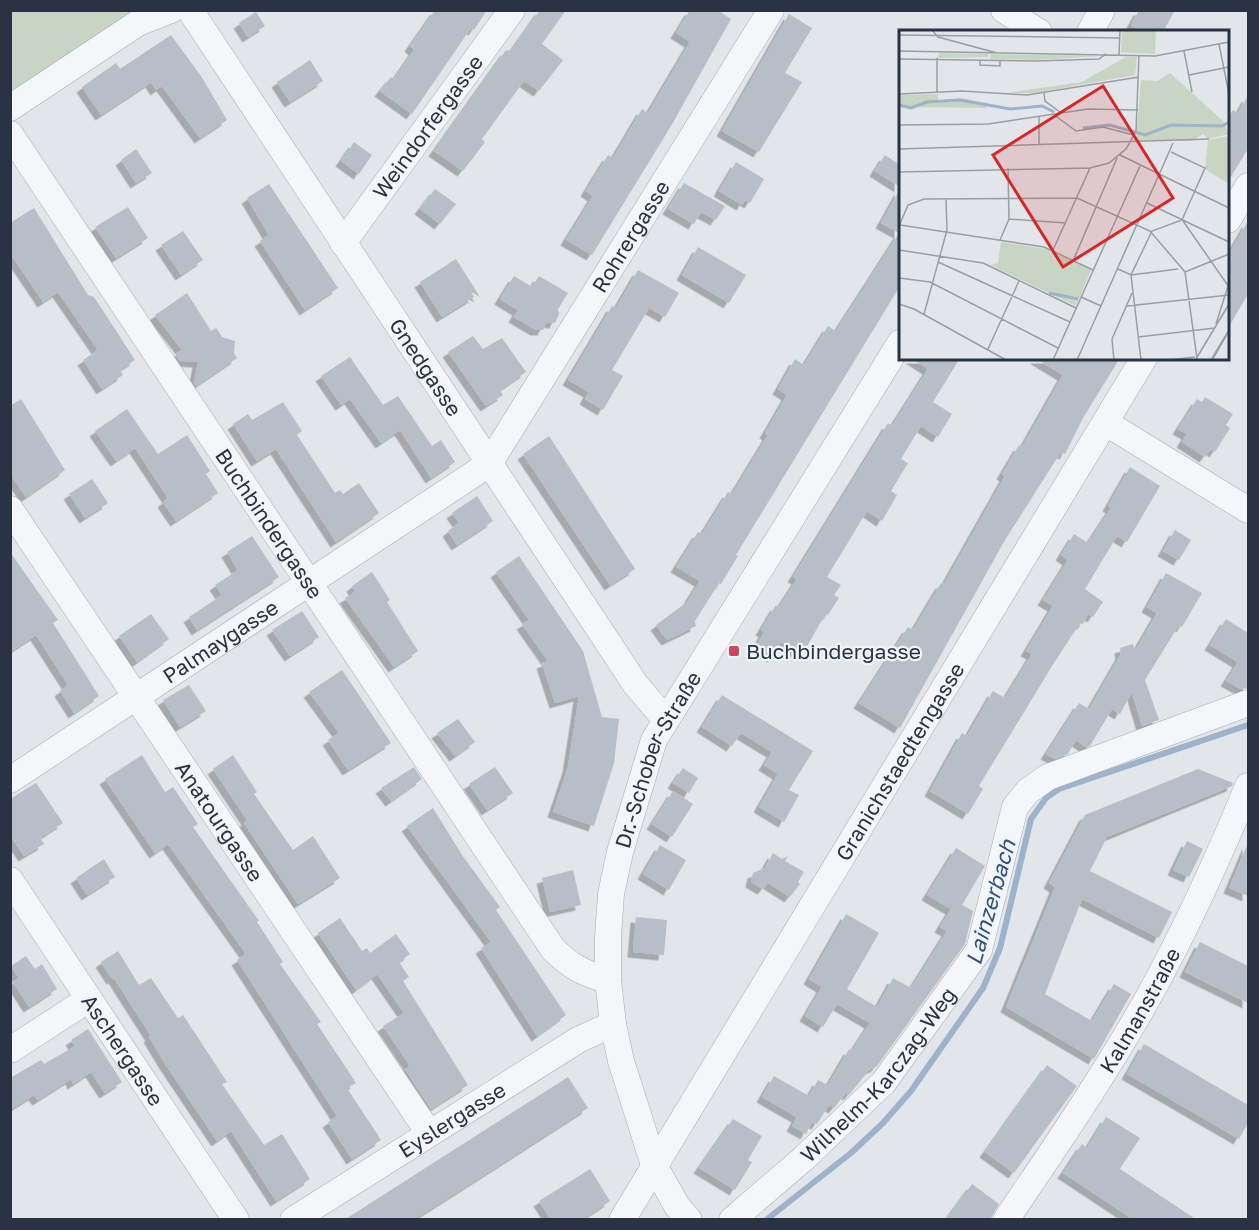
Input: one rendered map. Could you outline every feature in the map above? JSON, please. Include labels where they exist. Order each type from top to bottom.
[{"type":"street","points":[[10,108],[138,23],[171,10]]},
{"type":"street","name":"Gnedgasse","points":[[190,10],[636,685],[666,720]]},
{"type":"street","name":"Weindorfergasse","points":[[343,243],[512,10]]},
{"type":"street","name":"Rohrergasse","points":[[489,464],[771,10]]},
{"type":"street","points":[[1004,10],[1036,30]]},
{"type":"street","points":[[1091,30],[1102,10]]},
{"type":"street","name":"Buchbindergasse","points":[[10,134],[553,949],[570,966],[586,975],[608,980]]},
{"type":"street","points":[[1229,217],[1248,186]]},
{"type":"street","name":"Dr.-Schober-Straße","points":[[689,1220],[677,1206],[654,1165],[623,1070],[613,1024],[608,980],[611,894],[620,852],[654,740],[718,641],[899,345]]},
{"type":"street","name":"Granichstaedtengasse","points":[[622,1220],[1143,360]]},
{"type":"street","points":[[1106,423],[1248,510]]},
{"type":"street","name":"Palmaygasse","points":[[10,780],[310,585],[489,464]]},
{"type":"street","name":"Anatourgasse","points":[[10,509],[429,1133]]},
{"type":"street","name":"Wilhelm-Karczag-Weg","points":[[732,1220],[803,1158],[884,1082],[973,959],[979,950],[1015,807],[1028,791],[1048,777],[1248,703]]},
{"type":"street","name":"Kalmanstraße","points":[[1006,1220],[1066,1130],[1148,997],[1190,913],[1248,786]]},
{"type":"street","name":"Aschergasse","points":[[10,880],[236,1220]]},
{"type":"street","points":[[10,1050],[89,999]]},
{"type":"street","name":"Eyslergasse","points":[[293,1220],[578,1040],[613,1024]]},
{"type":"green space","points":[[11,11],[143,11],[11,99]]},
{"type":"building","points":[[435,10],[487,10],[474,30],[471,28],[412,114],[380,91],[391,77],[394,79],[414,50],[410,46]]},
{"type":"building","points":[[540,10],[566,10],[542,44],[563,60],[539,91],[524,81],[482,139],[485,142],[463,171],[434,151],[506,50],[511,51]]},
{"type":"building","points":[[690,10],[717,10],[731,19],[671,126],[592,255],[566,240],[593,196],[586,191],[608,155],[613,158],[642,109],[648,113],[690,42],[676,33]]},
{"type":"building","points":[[1139,10],[1175,10],[1164,30],[1138,30],[1131,25]]},
{"type":"building","points":[[256,12],[265,26],[248,37],[239,23]]},
{"type":"building","points":[[789,14],[812,28],[785,73],[802,82],[759,152],[722,131]]},
{"type":"building","points":[[171,35],[201,76],[227,120],[200,138],[162,86],[156,90],[151,82],[101,115],[82,87],[116,63],[120,69]]},
{"type":"building","points":[[310,60],[323,81],[290,102],[277,82]]},
{"type":"building","points":[[1248,95],[1248,149],[1229,180],[1229,115],[1233,110],[1238,113]]},
{"type":"building","points":[[354,142],[372,155],[359,174],[341,161]]},
{"type":"building","points":[[136,149],[152,173],[136,183],[121,160]]},
{"type":"building","points":[[885,155],[899,164],[899,186],[875,171]]},
{"type":"building","points":[[736,162],[764,179],[750,203],[745,200],[742,205],[719,191]]},
{"type":"building","points":[[684,183],[725,206],[716,220],[701,212],[694,224],[668,209]]},
{"type":"building","points":[[269,184],[338,288],[305,310],[260,241],[269,235],[247,198]]},
{"type":"building","points":[[435,189],[456,204],[440,224],[420,209]]},
{"type":"building","points":[[899,191],[899,233],[881,223]]},
{"type":"building","points":[[128,207],[148,238],[116,258],[95,227]]},
{"type":"building","points":[[34,208],[88,295],[94,297],[135,360],[120,370],[123,375],[102,389],[83,360],[98,350],[58,292],[43,302],[10,253],[10,223]]},
{"type":"building","points":[[1248,221],[1248,294],[1229,327],[1229,254]]},
{"type":"building","points":[[183,231],[203,260],[181,275],[161,245]]},
{"type":"building","points":[[899,233],[899,288],[736,555],[738,556],[721,584],[719,583],[695,621],[696,626],[667,640],[656,625],[687,602],[700,581],[676,567],[698,532],[702,534],[728,492],[732,494],[768,435],[765,433],[787,395],[778,389],[795,359],[804,365],[828,326],[836,331]]},
{"type":"building","points":[[698,247],[746,275],[729,303],[682,275]]},
{"type":"building","points":[[456,259],[480,297],[471,292],[474,297],[442,317],[420,282]]},
{"type":"building","points":[[638,270],[679,293],[665,317],[649,308],[612,370],[623,376],[603,410],[585,399],[589,392],[568,380],[612,306],[616,308]]},
{"type":"building","points":[[514,276],[532,287],[539,276],[568,293],[558,309],[559,314],[555,323],[547,322],[543,330],[536,330],[514,317],[518,310],[500,299]]},
{"type":"building","points":[[187,293],[211,331],[216,328],[222,337],[235,341],[234,353],[237,358],[196,386],[194,383],[198,362],[180,361],[175,354],[182,350],[155,315]]},
{"type":"building","points":[[473,336],[483,349],[502,338],[526,372],[500,390],[503,395],[486,406],[448,352]]},
{"type":"building","points":[[350,357],[383,405],[398,396],[432,446],[441,440],[455,462],[431,478],[400,430],[381,443],[350,399],[341,405],[321,376]]},
{"type":"building","points":[[914,360],[959,360],[933,402],[952,414],[938,437],[921,426],[901,459],[908,463],[891,491],[897,495],[882,521],[867,511],[827,577],[841,585],[834,595],[839,598],[828,615],[826,613],[802,655],[781,642],[773,657],[756,647],[764,632],[761,630],[776,605],[779,607],[797,579],[793,577],[888,423],[892,426],[928,369]]},
{"type":"building","points":[[1038,360],[1119,360],[1083,418],[1065,454],[1061,452],[1005,540],[900,728],[859,703],[908,627],[913,630],[941,583],[944,584],[1005,476],[1002,474],[1019,445],[1022,447],[1063,375]]},
{"type":"building","points":[[1205,397],[1233,414],[1226,425],[1230,428],[1215,452],[1211,449],[1205,457],[1182,442],[1187,434],[1178,429],[1197,399],[1202,402]]},
{"type":"building","points":[[21,399],[65,470],[26,497],[10,474],[10,406]]},
{"type":"building","points":[[283,402],[302,431],[297,435],[335,493],[340,490],[343,494],[359,483],[379,513],[336,542],[276,449],[257,461],[233,424],[248,414],[252,420]]},
{"type":"building","points":[[127,409],[158,454],[187,435],[210,471],[206,474],[218,493],[176,521],[163,502],[168,498],[135,448],[116,461],[95,431]]},
{"type":"building","points":[[549,436],[635,569],[610,585],[523,454]]},
{"type":"building","points":[[1130,467],[1160,486],[1127,542],[1117,536],[1085,589],[1103,602],[1093,617],[1088,614],[1083,624],[1080,623],[1052,666],[979,786],[983,789],[968,814],[930,791],[962,733],[967,736],[993,691],[1005,698],[1032,654],[1026,651],[1053,606],[1043,600],[1068,560],[1061,555],[1074,534],[1088,543],[1111,508],[1108,506]]},
{"type":"building","points":[[92,479],[108,503],[85,518],[69,494]]},
{"type":"building","points":[[477,496],[493,521],[457,545],[448,531],[459,523],[452,513]]},
{"type":"building","points":[[1175,530],[1191,540],[1179,560],[1163,551]]},
{"type":"building","points":[[252,536],[279,577],[197,630],[189,617],[222,595],[215,585],[238,570],[227,552]]},
{"type":"building","points":[[10,552],[58,620],[53,623],[99,696],[74,713],[60,691],[68,685],[36,635],[10,652]]},
{"type":"building","points":[[519,556],[583,651],[602,717],[619,719],[614,763],[594,826],[553,812],[568,767],[579,696],[555,703],[542,663],[548,661],[522,624],[529,620],[496,572]]},
{"type":"building","points":[[372,572],[390,600],[387,602],[418,651],[394,667],[345,598],[355,592],[352,586]]},
{"type":"building","points":[[1166,573],[1202,593],[1182,627],[1179,625],[1145,680],[1159,720],[1142,726],[1132,692],[1120,714],[1112,709],[1090,746],[1086,747],[1076,740],[1068,754],[1055,759],[1046,754],[1079,703],[1089,709],[1121,654],[1120,648],[1133,644],[1135,651],[1157,613],[1147,607]]},
{"type":"building","points":[[302,611],[319,637],[290,656],[272,630]]},
{"type":"building","points":[[151,614],[169,639],[137,662],[119,636]]},
{"type":"building","points":[[1226,619],[1248,633],[1248,688],[1241,689],[1226,681],[1238,662],[1210,645]]},
{"type":"building","points":[[342,670],[391,743],[348,770],[328,740],[339,733],[309,692]]},
{"type":"building","points":[[189,685],[206,711],[180,727],[163,700]]},
{"type":"building","points":[[722,695],[813,751],[789,790],[799,795],[784,822],[759,807],[778,774],[764,765],[772,752],[741,733],[732,746],[702,727]]},
{"type":"building","points":[[458,719],[475,742],[455,756],[437,733]]},
{"type":"building","points":[[142,755],[165,792],[173,787],[198,824],[193,827],[259,921],[257,922],[283,962],[280,964],[321,1022],[317,1024],[356,1083],[347,1088],[381,1140],[352,1159],[328,1122],[337,1116],[237,960],[246,954],[168,844],[155,853],[105,779]]},
{"type":"building","points":[[233,755],[257,792],[254,794],[293,850],[313,836],[340,878],[298,904],[244,823],[247,820],[213,769]]},
{"type":"building","points":[[414,767],[422,779],[391,801],[381,788]]},
{"type":"building","points":[[495,767],[513,793],[487,810],[469,784]]},
{"type":"building","points":[[683,768],[698,778],[689,793],[673,783]]},
{"type":"building","points":[[1198,769],[1233,783],[1232,786],[1107,837],[1090,871],[1172,912],[1159,938],[1082,899],[1045,994],[1092,1021],[1114,984],[1131,994],[1094,1059],[1006,1007],[1055,887],[1049,883],[1085,815]]},
{"type":"building","points":[[36,783],[63,823],[40,838],[44,844],[24,856],[10,835],[10,799]]},
{"type":"building","points":[[673,791],[693,804],[672,837],[652,824]]},
{"type":"building","points":[[433,808],[462,855],[500,907],[496,910],[566,1015],[537,1036],[481,948],[491,942],[407,826]]},
{"type":"building","points":[[1187,841],[1203,849],[1189,877],[1173,870]]},
{"type":"building","points":[[1248,843],[1248,896],[1229,888]]},
{"type":"building","points":[[660,845],[686,860],[669,890],[643,874]]},
{"type":"building","points":[[956,848],[985,866],[962,905],[973,911],[965,944],[877,1066],[869,1070],[849,1095],[846,1093],[834,1108],[829,1105],[817,1124],[812,1122],[806,1134],[792,1126],[797,1117],[762,1097],[774,1076],[809,1096],[818,1080],[828,1085],[849,1049],[852,1051],[870,1023],[837,1004],[823,1027],[805,1016],[822,987],[809,979],[846,914],[879,933],[847,989],[877,1007],[893,978],[911,988],[947,931],[940,927],[951,909],[927,895]]},
{"type":"building","points":[[773,853],[782,859],[788,856],[785,861],[804,872],[798,882],[800,884],[790,897],[768,883],[763,889],[751,882],[753,873],[765,868]]},
{"type":"building","points":[[104,859],[115,877],[87,895],[76,878]]},
{"type":"building","points":[[573,870],[581,905],[550,912],[542,878]]},
{"type":"building","points":[[636,917],[667,920],[664,955],[633,952]]},
{"type":"building","points":[[340,918],[362,951],[367,948],[370,953],[396,934],[410,954],[399,962],[409,977],[403,981],[468,1085],[431,1109],[405,1069],[410,1066],[383,1026],[404,1013],[377,974],[356,990],[318,933]]},
{"type":"building","points":[[1200,942],[1248,966],[1248,1003],[1185,972]]},
{"type":"building","points":[[118,951],[139,985],[151,978],[178,1018],[183,1015],[227,1082],[222,1084],[264,1145],[282,1134],[310,1179],[276,1201],[231,1131],[217,1141],[166,1065],[149,1037],[151,1036],[114,978],[112,979],[101,962]]},
{"type":"building","points":[[26,956],[35,969],[42,964],[57,989],[29,1007],[13,982],[19,978],[11,966]]},
{"type":"building","points":[[88,1029],[122,1082],[105,1093],[91,1072],[73,1084],[71,1079],[38,1100],[34,1095],[10,1110],[10,1078],[41,1060],[44,1064],[75,1046],[71,1040]]},
{"type":"building","points":[[1144,1044],[1248,1105],[1248,1123],[1239,1139],[1127,1074]]},
{"type":"building","points":[[1047,1065],[1077,1086],[1014,1173],[985,1152]]},
{"type":"building","points":[[568,1077],[588,1108],[459,1191],[413,1220],[344,1220]]},
{"type":"building","points":[[1106,1117],[1140,1138],[1120,1169],[1197,1220],[1134,1220],[1063,1173],[1082,1144],[1087,1148]]},
{"type":"building","points":[[733,1119],[762,1136],[748,1160],[752,1162],[735,1190],[699,1168]]},
{"type":"building","points":[[590,1169],[610,1201],[582,1220],[551,1220],[539,1201]]},
{"type":"building","points":[[972,1184],[999,1204],[991,1218],[946,1220]]},
{"type":"waterway","name":"Lainzerbach","points":[[766,1220],[851,1153],[883,1123],[911,1091],[983,988],[1000,948],[1031,819],[1046,798],[1059,789],[1248,725]]},
{"type":"place","name":"Buchbindergasse","points":[[734,651]]}]
